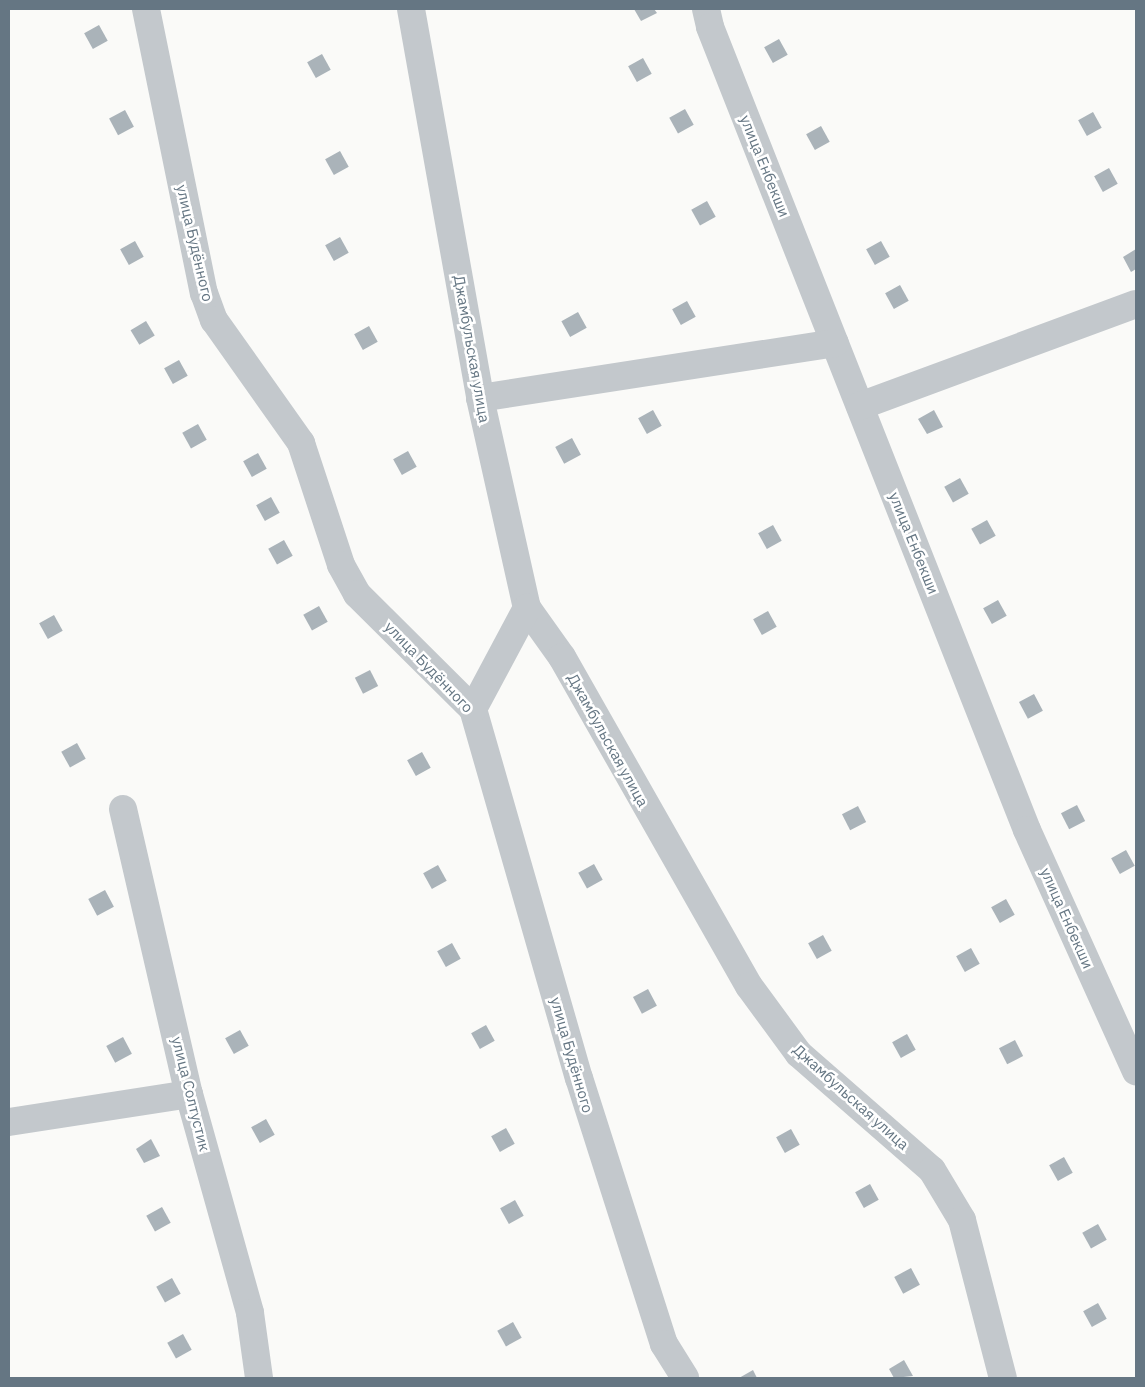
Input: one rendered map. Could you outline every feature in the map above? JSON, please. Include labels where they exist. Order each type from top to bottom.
[{"type":"street","name":"улица Будённого","points":[[146,9],[204,293],[214,320],[301,443],[341,565],[357,594],[473,709],[578,1078],[664,1344],[685,1378]]},
{"type":"street","name":"Джамбульская улица","points":[[411,9],[480,398],[527,608],[562,657],[749,986],[799,1054],[932,1170],[962,1220],[1003,1378]]},
{"type":"street","name":"улица Енбекши","points":[[706,9],[710,27],[1027,830],[1136,1072]]},
{"type":"street","points":[[860,406],[1136,304]]},
{"type":"street","points":[[480,398],[835,343]]},
{"type":"street","points":[[473,709],[527,608]]},
{"type":"street","name":"улица Солтустик","points":[[123,809],[190,1094],[250,1313],[259,1378]]},
{"type":"street","points":[[9,1122],[190,1094]]},
{"type":"building","points":[[634,9],[654,9],[657,13],[641,21]]},
{"type":"building","points":[[99,25],[108,41],[93,49],[84,33]]},
{"type":"building","points":[[779,39],[788,55],[773,63],[764,47]]},
{"type":"building","points":[[322,54],[331,70],[316,78],[307,62]]},
{"type":"building","points":[[643,58],[652,74],[637,82],[628,66]]},
{"type":"building","points":[[685,109],[694,125],[678,133],[669,118]]},
{"type":"building","points":[[125,110],[134,127],[118,135],[109,118]]},
{"type":"building","points":[[1093,112],[1102,128],[1087,136],[1078,120]]},
{"type":"building","points":[[821,126],[830,142],[815,150],[806,134]]},
{"type":"building","points":[[340,151],[349,167],[334,175],[325,159]]},
{"type":"building","points":[[1109,168],[1118,184],[1103,192],[1094,176]]},
{"type":"building","points":[[707,201],[716,217],[700,225],[691,210]]},
{"type":"building","points":[[340,237],[349,253],[334,261],[325,245]]},
{"type":"building","points":[[135,241],[144,257],[129,265],[120,249]]},
{"type":"building","points":[[881,241],[890,257],[875,265],[866,249]]},
{"type":"building","points":[[1136,249],[1136,269],[1131,272],[1123,257]]},
{"type":"building","points":[[900,285],[909,301],[894,309],[885,293]]},
{"type":"building","points":[[687,301],[696,317],[681,325],[672,309]]},
{"type":"building","points":[[578,312],[587,328],[570,337],[561,321]]},
{"type":"building","points":[[146,321],[155,336],[139,345],[131,330]]},
{"type":"building","points":[[369,326],[378,342],[363,350],[354,334]]},
{"type":"building","points":[[179,360],[188,376],[173,384],[164,368]]},
{"type":"building","points":[[653,410],[662,426],[647,434],[638,418]]},
{"type":"building","points":[[934,410],[943,427],[927,434],[918,419]]},
{"type":"building","points":[[198,424],[207,440],[191,448],[182,433]]},
{"type":"building","points":[[572,438],[581,455],[564,464],[555,447]]},
{"type":"building","points":[[408,451],[417,467],[402,475],[393,459]]},
{"type":"building","points":[[258,453],[267,469],[252,477],[243,461]]},
{"type":"building","points":[[960,478],[969,494],[953,502],[944,487]]},
{"type":"building","points":[[271,497],[280,513],[265,521],[256,505]]},
{"type":"building","points":[[987,520],[996,536],[980,544],[971,529]]},
{"type":"building","points":[[773,525],[782,541],[767,549],[758,533]]},
{"type":"building","points":[[284,540],[293,556],[277,564],[268,549]]},
{"type":"building","points":[[998,600],[1007,616],[992,624],[983,608]]},
{"type":"building","points":[[319,606],[328,622],[312,630],[303,615]]},
{"type":"building","points":[[768,611],[777,627],[762,635],[753,619]]},
{"type":"building","points":[[54,615],[63,631],[48,639],[39,623]]},
{"type":"building","points":[[370,670],[378,686],[363,694],[355,678]]},
{"type":"building","points":[[1034,694],[1043,711],[1028,719],[1019,702]]},
{"type":"building","points":[[77,743],[86,759],[70,767],[61,752]]},
{"type":"building","points":[[422,752],[431,768],[416,776],[407,760]]},
{"type":"building","points":[[1077,805],[1085,821],[1069,829],[1061,813]]},
{"type":"building","points":[[858,806],[866,822],[850,830],[842,814]]},
{"type":"building","points":[[1126,850],[1135,866],[1120,874],[1111,858]]},
{"type":"building","points":[[594,864],[603,880],[587,888],[578,873]]},
{"type":"building","points":[[438,865],[447,881],[432,889],[423,873]]},
{"type":"building","points":[[105,890],[114,907],[97,916],[88,899]]},
{"type":"building","points":[[1006,899],[1015,915],[1000,923],[991,907]]},
{"type":"building","points":[[823,935],[832,951],[817,959],[808,943]]},
{"type":"building","points":[[452,943],[461,959],[446,967],[437,951]]},
{"type":"building","points":[[971,948],[980,964],[965,972],[956,956]]},
{"type":"building","points":[[648,989],[657,1006],[642,1014],[633,997]]},
{"type":"building","points":[[486,1025],[495,1041],[480,1049],[471,1033]]},
{"type":"building","points":[[240,1030],[249,1046],[234,1054],[225,1038]]},
{"type":"building","points":[[907,1034],[916,1050],[901,1058],[892,1042]]},
{"type":"building","points":[[123,1037],[132,1054],[115,1063],[106,1046]]},
{"type":"building","points":[[1015,1040],[1023,1056],[1007,1064],[999,1048]]},
{"type":"building","points":[[266,1119],[275,1135],[260,1143],[251,1127]]},
{"type":"building","points":[[506,1128],[515,1144],[500,1152],[491,1136]]},
{"type":"building","points":[[791,1129],[800,1145],[785,1153],[776,1137]]},
{"type":"building","points":[[151,1139],[160,1156],[144,1163],[136,1149]]},
{"type":"building","points":[[1064,1157],[1073,1173],[1058,1181],[1049,1165]]},
{"type":"building","points":[[870,1184],[879,1200],[864,1208],[855,1192]]},
{"type":"building","points":[[515,1200],[524,1216],[509,1224],[500,1208]]},
{"type":"building","points":[[162,1207],[171,1223],[155,1231],[146,1216]]},
{"type":"building","points":[[1098,1224],[1107,1240],[1091,1248],[1082,1233]]},
{"type":"building","points":[[911,1268],[920,1285],[903,1294],[894,1277]]},
{"type":"building","points":[[172,1278],[181,1294],[165,1302],[156,1287]]},
{"type":"building","points":[[1098,1303],[1107,1319],[1092,1327],[1083,1311]]},
{"type":"building","points":[[513,1322],[522,1338],[506,1346],[497,1331]]},
{"type":"building","points":[[183,1334],[192,1350],[176,1358],[167,1343]]},
{"type":"building","points":[[904,1360],[913,1376],[894,1378],[889,1369]]},
{"type":"building","points":[[753,1370],[757,1378],[739,1378]]}]
